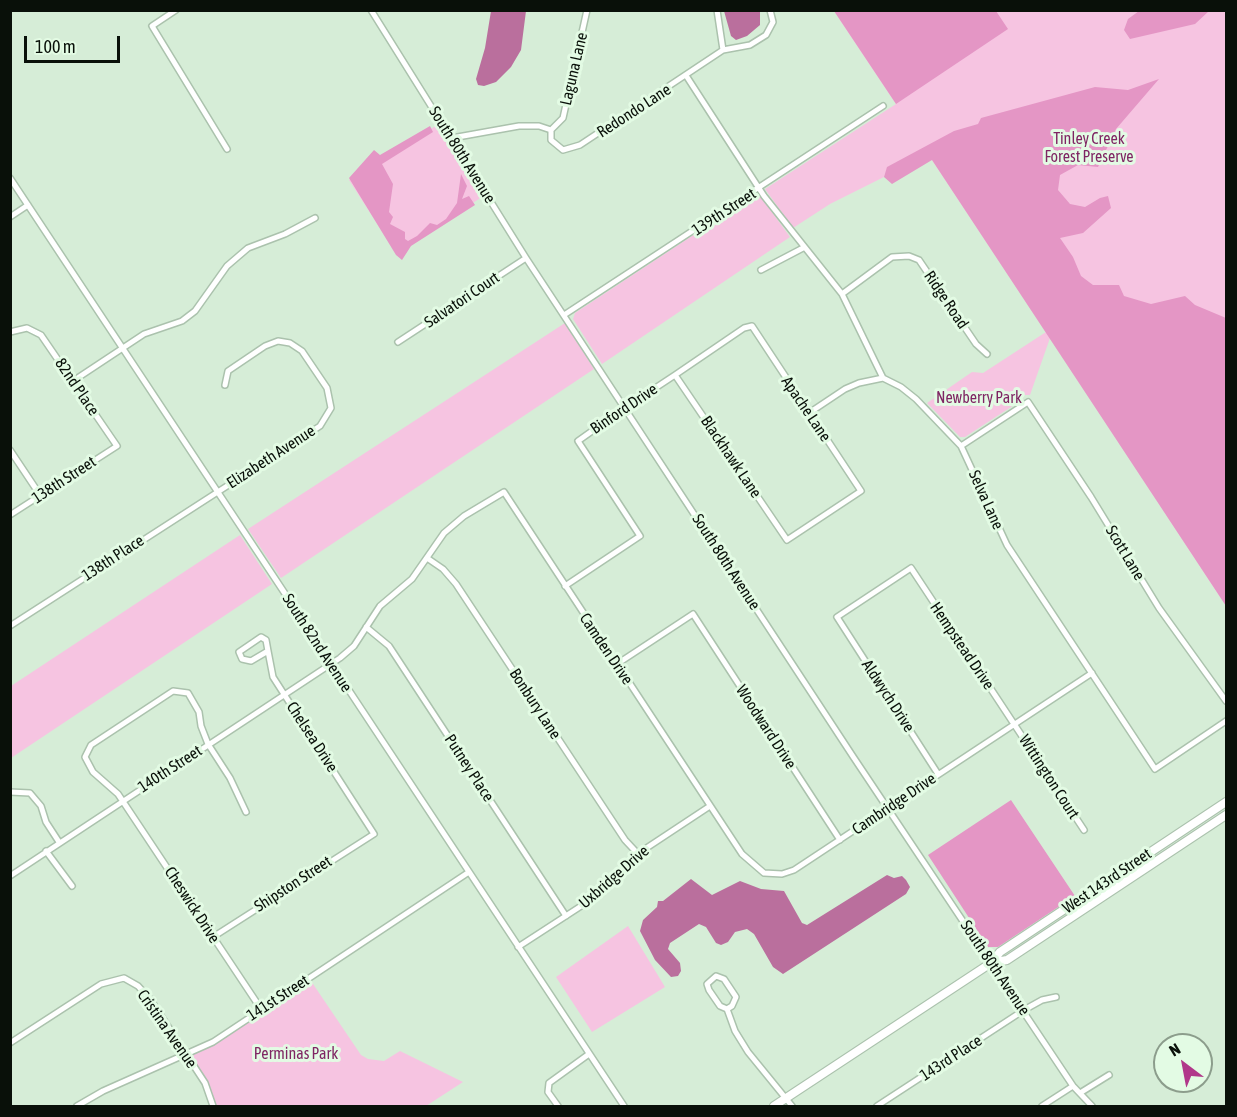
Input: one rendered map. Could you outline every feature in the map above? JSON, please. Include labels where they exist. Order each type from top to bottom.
[{"type":"main road","name":"West 143rd Street","points":[[774,1107],[991,963],[1000,952],[1227,802]]},
{"type":"main road","name":"West 143rd Street","points":[[991,963],[1007,960],[1226,817]]},
{"type":"street","points":[[176,10],[152,26],[227,149]]},
{"type":"street","name":"South 80th Avenue","points":[[371,10],[526,258],[991,963],[1073,1086],[1092,1107]]},
{"type":"street","name":"Laguna Lane","points":[[551,130],[563,118],[587,10]]},
{"type":"street","points":[[717,10],[723,50]]},
{"type":"street","name":"Redondo Lane","points":[[551,130],[551,140],[557,146],[570,150],[687,76],[723,50],[750,45],[766,35],[773,22],[770,10]]},
{"type":"street","points":[[687,76],[759,189],[803,248],[842,294],[883,378],[859,383],[845,389],[809,413]]},
{"type":"street","name":"139th Street","points":[[564,315],[883,106]]},
{"type":"street","points":[[452,138],[519,126],[540,126],[551,130]]},
{"type":"street","name":"South 82nd Avenue","points":[[10,178],[624,1107]]},
{"type":"street","points":[[10,217],[28,205]]},
{"type":"street","points":[[73,381],[144,334],[182,321],[195,311],[227,266],[248,248],[285,234],[315,218]]},
{"type":"street","points":[[761,270],[803,248]]},
{"type":"street","name":"Ridge Road","points":[[842,294],[892,257],[909,256],[918,260],[976,344],[987,354]]},
{"type":"street","name":"Salvatori Court","points":[[398,342],[526,258]]},
{"type":"street","name":"Binford Drive","points":[[565,586],[640,536],[578,441],[752,326]]},
{"type":"street","name":"Apache Lane","points":[[752,326],[861,490]]},
{"type":"street","name":"82nd Place","points":[[10,332],[23,328],[34,329],[45,339],[117,446]]},
{"type":"street","name":"Elizabeth Avenue","points":[[217,492],[320,426],[327,418],[332,404],[327,388],[303,351],[290,343],[279,341],[265,346],[228,372],[225,385]]},
{"type":"street","name":"Blackhawk Lane","points":[[675,375],[787,540],[861,490]]},
{"type":"street","name":"Selva Lane","points":[[883,378],[901,387],[916,399],[960,446],[1007,545],[1155,769],[1227,721]]},
{"type":"street","name":"Scott Lane","points":[[960,446],[1028,402],[1080,479],[1159,608],[1227,701]]},
{"type":"street","name":"138th Street","points":[[10,515],[117,446]]},
{"type":"street","points":[[10,450],[40,495]]},
{"type":"street","name":"138th Place","points":[[10,626],[217,492]]},
{"type":"street","name":"Camden Drive","points":[[427,558],[450,527],[504,492],[710,806]]},
{"type":"street","points":[[332,664],[354,646],[380,606],[412,579],[427,558]]},
{"type":"street","name":"Bonbury Lane","points":[[427,558],[443,569],[456,584],[625,840],[639,855]]},
{"type":"street","name":"Aldwych Drive","points":[[911,568],[837,617],[939,774]]},
{"type":"street","name":"Hempstead Drive","points":[[911,568],[1014,724]]},
{"type":"street","name":"Woodward Drive","points":[[616,664],[693,614],[840,840]]},
{"type":"street","name":"Putney Place","points":[[366,627],[389,646],[566,916]]},
{"type":"street","name":"Chelsea Drive","points":[[268,651],[251,662],[242,659],[239,652],[243,647],[261,637],[266,640],[273,677],[374,834]]},
{"type":"street","name":"140th Street","points":[[10,876],[58,842],[332,664]]},
{"type":"street","name":"Cambridge Drive","points":[[710,806],[742,854],[764,873],[782,874],[794,870],[1092,672]]},
{"type":"street","name":"Cheswick Drive","points":[[208,744],[194,699],[188,693],[173,691],[92,745],[85,757],[93,771],[123,800],[261,1009]]},
{"type":"street","name":"Wittington Court","points":[[1014,724],[1084,830]]},
{"type":"street","points":[[208,744],[230,778],[246,812]]},
{"type":"street","points":[[10,792],[30,793],[41,806],[46,822],[58,842]]},
{"type":"street","name":"Uxbridge Drive","points":[[518,947],[595,897],[661,837],[710,806]]},
{"type":"street","points":[[1218,808],[1226,817]]},
{"type":"street","name":"Shipston Street","points":[[213,937],[374,834]]},
{"type":"street","points":[[46,851],[72,886]]},
{"type":"street","name":"141st Street","points":[[78,1107],[103,1091],[213,1042],[469,872]]},
{"type":"street","points":[[727,1009],[732,1006],[736,997],[724,979],[716,976],[707,984],[720,1006],[727,1009],[735,1031],[748,1052],[792,1107]]},
{"type":"street","name":"Cristina Avenue","points":[[10,1043],[100,984],[124,978],[138,986],[150,999],[204,1083],[213,1107]]},
{"type":"street","name":"143rd Place","points":[[877,1107],[1024,1010],[1042,1000],[1056,997]]},
{"type":"street","points":[[558,1107],[548,1092],[549,1083],[590,1054]]},
{"type":"street","points":[[1080,1093],[1109,1075]]},
{"type":"street","points":[[1042,1107],[1073,1086]]},
{"type":"green space","name":"Tinley Creek Forest Preserve","points":[[834,11],[1226,11],[1226,606],[1050,338],[1030,395],[1022,395],[1011,407],[965,437],[960,437],[927,403],[972,372],[983,373],[1046,332],[924,148],[888,167],[884,177],[830,204],[793,228],[765,189],[896,104]]},
{"type":"green space","points":[[834,11],[996,11],[1008,29],[896,104]]},
{"type":"green space","points":[[1139,11],[1209,11],[1195,24],[1130,39],[1124,30],[1128,19]]},
{"type":"green space","points":[[1159,79],[1116,129],[1098,167],[1078,165],[1060,175],[1058,190],[1070,204],[1085,207],[1108,196],[1111,208],[1083,233],[1060,238],[1073,257],[1081,276],[1093,285],[1119,285],[1124,296],[1151,304],[1185,296],[1195,305],[1226,318],[1226,606],[932,160],[892,184],[884,177],[887,167],[954,131],[978,124],[981,118],[1095,87],[1128,90]]},
{"type":"green space","points":[[437,125],[482,197],[396,253],[349,180]]},
{"type":"green space","points":[[430,126],[433,132],[382,164],[393,184],[389,212],[393,217],[390,224],[405,232],[405,239],[408,241],[417,236],[430,223],[437,225],[446,219],[457,203],[461,174],[467,186],[462,199],[469,196],[475,205],[411,246],[402,260],[396,255],[349,178],[374,150],[380,155]]},
{"type":"green space","points":[[754,195],[761,197],[790,237],[602,364],[573,319],[575,313]]},
{"type":"green space","points":[[565,323],[594,369],[281,578],[248,529]]},
{"type":"green space","points":[[240,535],[272,584],[11,758],[11,686]]},
{"type":"green space","points":[[1011,800],[1075,896],[998,947],[988,947],[928,855]]},
{"type":"green space","points":[[628,926],[665,987],[592,1032],[556,977]]},
{"type":"green space","name":"Perminas Park","points":[[311,981],[361,1055],[368,1059],[384,1061],[400,1051],[463,1082],[426,1106],[216,1106],[192,1055]]},
{"type":"shaded area","points":[[491,11],[526,11],[521,50],[511,67],[496,82],[484,86],[478,85],[476,79],[485,48]]},
{"type":"shaded area","points":[[724,11],[760,11],[760,25],[747,36],[736,40],[731,36]]},
{"type":"shaded area","points":[[887,875],[894,878],[902,876],[906,880],[910,887],[906,894],[783,974],[773,967],[754,934],[747,929],[735,932],[728,942],[721,945],[716,943],[706,927],[699,924],[670,943],[668,949],[680,963],[681,971],[678,976],[671,977],[655,960],[640,931],[643,920],[657,907],[658,901],[663,901],[691,879],[712,895],[740,881],[761,889],[784,891],[802,923],[807,925]]},
{"type":"park label","name":"Newberry Park","points":[[979,398]]}]
